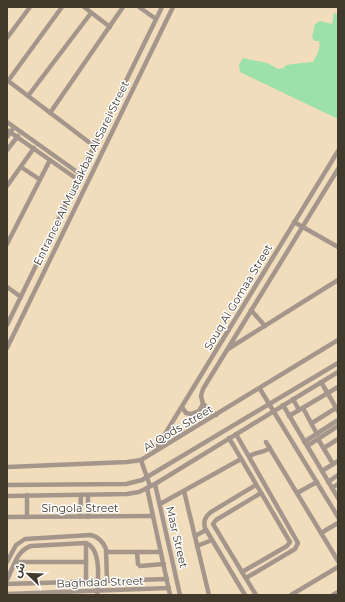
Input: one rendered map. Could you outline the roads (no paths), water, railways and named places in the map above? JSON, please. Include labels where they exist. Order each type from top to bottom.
[{"type":"street","points":[[7,38],[30,7]]},
{"type":"street","points":[[62,7],[7,81],[94,146]]},
{"type":"street","points":[[84,7],[110,27]]},
{"type":"street","points":[[50,113],[123,7]]},
{"type":"street","points":[[140,7],[156,19]]},
{"type":"street","name":"Entrance Al Mustakbal Al Sarei Street","points":[[7,325],[162,7]]},
{"type":"street","name":"Entrance Al Mustakbal Al Sarei Street","points":[[7,348],[173,7]]},
{"type":"street","points":[[28,96],[91,12]]},
{"type":"street","points":[[144,45],[152,49]]},
{"type":"street","points":[[7,122],[79,176]]},
{"type":"street","points":[[7,137],[9,131],[14,127]]},
{"type":"street","points":[[9,131],[50,160],[88,180]]},
{"type":"street","points":[[7,150],[21,132]]},
{"type":"street","points":[[7,186],[34,148]]},
{"type":"street","name":"Souq Al Gomaa Street","points":[[154,453],[338,151]]},
{"type":"street","points":[[7,244],[9,235],[50,160]]},
{"type":"street","points":[[20,167],[39,179]]},
{"type":"street","name":"Souq Al Gomaa Street","points":[[203,404],[201,401],[203,389],[338,169]]},
{"type":"street","points":[[294,222],[337,245]]},
{"type":"street","points":[[227,350],[338,280]]},
{"type":"street","points":[[7,287],[21,297]]},
{"type":"street","points":[[251,310],[265,326]]},
{"type":"street","name":"Al Qods Street","points":[[7,467],[127,462],[141,460],[260,389],[338,340]]},
{"type":"street","points":[[7,485],[126,484],[137,482],[147,478],[338,363]]},
{"type":"street","points":[[7,496],[127,494],[139,492],[155,484],[338,372]]},
{"type":"street","points":[[312,423],[337,409],[321,382]]},
{"type":"street","points":[[289,416],[338,387]]},
{"type":"street","points":[[260,389],[338,516]]},
{"type":"street","points":[[293,399],[312,423],[333,464]]},
{"type":"street","points":[[182,407],[186,413],[191,414],[199,411],[203,404],[216,415]]},
{"type":"street","points":[[283,405],[338,498]]},
{"type":"street","points":[[306,444],[338,420]]},
{"type":"street","points":[[318,436],[338,426]]},
{"type":"street","points":[[236,434],[298,542],[295,549],[246,578]]},
{"type":"street","points":[[229,438],[289,540],[287,546],[242,572]]},
{"type":"street","points":[[324,448],[338,440]]},
{"type":"street","points":[[266,442],[338,561]]},
{"type":"street","points":[[248,456],[255,453],[264,452],[270,448]]},
{"type":"street","points":[[160,504],[241,459]]},
{"type":"street","name":"Masr Street","points":[[141,460],[149,487],[153,516],[170,595]]},
{"type":"street","points":[[322,471],[338,461]]},
{"type":"street","points":[[328,482],[338,475]]},
{"type":"street","points":[[297,493],[317,482]]},
{"type":"street","points":[[126,484],[127,494]]},
{"type":"street","name":"Masr Street","points":[[155,484],[180,595]]},
{"type":"street","points":[[332,488],[338,484]]},
{"type":"street","points":[[55,485],[55,495]]},
{"type":"street","points":[[245,595],[206,530],[204,520],[208,514],[256,485]]},
{"type":"street","points":[[184,491],[209,595]]},
{"type":"street","points":[[256,595],[214,526],[214,521],[261,493]]},
{"type":"street","points":[[27,495],[27,517]]},
{"type":"street","points":[[80,517],[81,495]]},
{"type":"street","points":[[88,495],[88,517]]},
{"type":"street","name":"Singola Street","points":[[7,517],[153,516]]},
{"type":"street","points":[[321,533],[338,523]]},
{"type":"street","points":[[195,536],[206,530]]},
{"type":"street","points":[[7,562],[16,545],[25,539],[91,535],[102,541],[106,552],[107,581]]},
{"type":"street","points":[[25,539],[27,547]]},
{"type":"street","points":[[197,546],[212,540]]},
{"type":"street","points":[[216,547],[224,542]]},
{"type":"street","points":[[86,543],[86,582]]},
{"type":"street","points":[[7,580],[21,553],[27,547],[86,543],[92,546],[96,555],[98,581],[97,593]]},
{"type":"street","points":[[106,552],[161,552]]},
{"type":"street","points":[[137,552],[138,564],[140,566],[164,564]]},
{"type":"street","points":[[16,562],[86,562]]},
{"type":"street","points":[[230,570],[238,565]]},
{"type":"street","points":[[291,595],[338,567]]},
{"type":"street","name":"Baghdad Street","points":[[7,584],[167,579]]},
{"type":"street","points":[[34,583],[34,593]]},
{"type":"street","name":"Baghdad Street","points":[[7,594],[134,592],[169,588]]},
{"type":"street","points":[[333,595],[338,592]]}]
